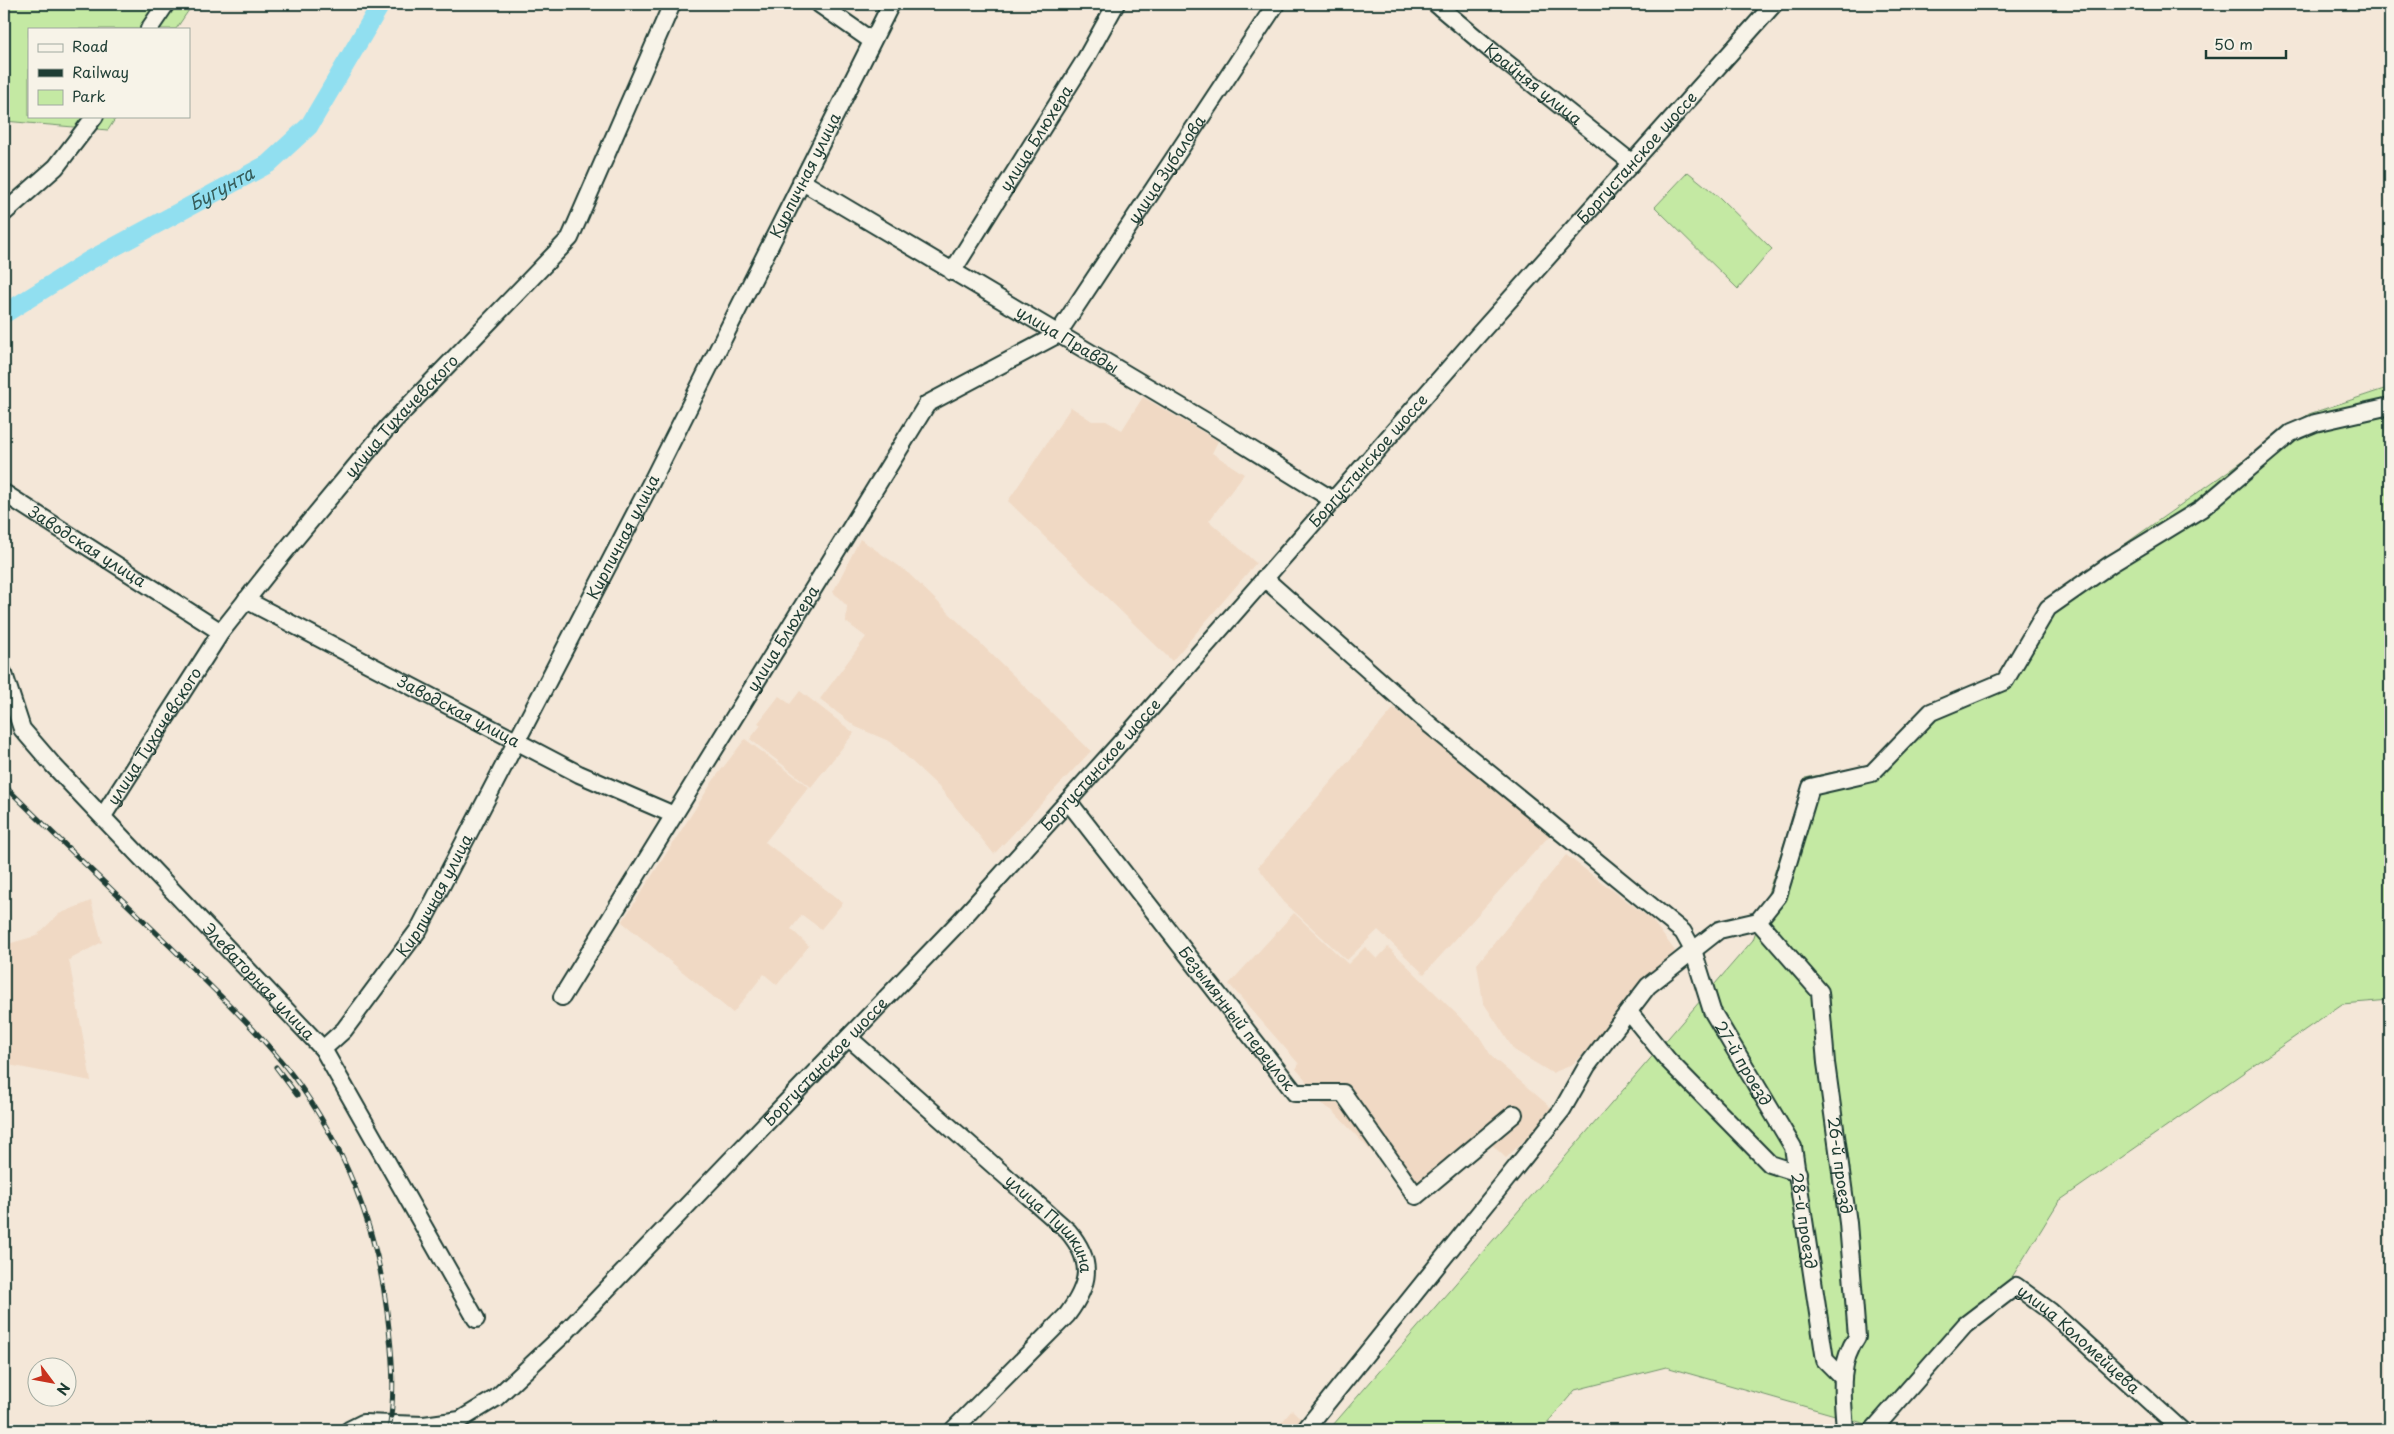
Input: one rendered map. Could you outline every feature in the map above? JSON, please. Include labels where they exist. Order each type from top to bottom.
[{"type":"street","points":[[149,28],[166,4]]},
{"type":"street","name":"улица Тухачевского","points":[[103,816],[221,632],[246,600],[388,427],[570,238],[672,4]]},
{"type":"street","points":[[819,4],[872,41]]},
{"type":"street","name":"Кирпичная улица","points":[[323,1049],[344,1030],[419,929],[654,477],[891,4]]},
{"type":"street","name":"улица Блюхера","points":[[952,272],[1085,60],[1116,4]]},
{"type":"street","name":"улица Зубалова","points":[[1057,335],[1276,4]]},
{"type":"street","name":"Крайняя улица","points":[[1436,4],[1632,163]]},
{"type":"street","name":"Боргустанское шоссе","points":[[356,1427],[424,1426],[460,1420],[496,1398],[562,1336],[849,1038],[1068,801],[1774,4]]},
{"type":"street","points":[[4,213],[56,167],[93,118]]},
{"type":"street","name":"улица Правды","points":[[801,181],[1057,335],[1212,425],[1333,500]]},
{"type":"street","name":"улица Блюхера","points":[[562,997],[927,404],[1057,335]]},
{"type":"street","points":[[1307,1430],[1562,1110],[1587,1066],[1648,986],[1719,930],[1758,921],[1778,896],[1811,787],[1872,773],[1931,712],[2006,681],[2048,608],[2111,564],[2201,509],[2291,433],[2315,423],[2390,406]]},
{"type":"street","name":"Заводская улица","points":[[4,493],[221,632]]},
{"type":"street","name":"27-й проезд","points":[[1264,578],[1430,725],[1682,932],[1693,950],[1712,1011],[1794,1147],[1798,1173]]},
{"type":"street","name":"Заводская улица","points":[[246,600],[579,774],[674,815]]},
{"type":"street","name":"Элеваторная улица","points":[[4,674],[22,729],[53,765],[323,1049],[476,1319]]},
{"type":"street","name":"Безымянный переулок","points":[[1068,801],[1295,1093],[1343,1093],[1416,1196],[1514,1114]]},
{"type":"street","name":"26-й проезд","points":[[1758,921],[1820,992],[1826,1063],[1848,1223],[1857,1337],[1848,1350],[1842,1378],[1845,1430]]},
{"type":"street","name":"28-й проезд","points":[[1629,1012],[1668,1060],[1770,1164],[1798,1173],[1825,1360],[1842,1378]]},
{"type":"street","name":"улица Пушкина","points":[[849,1038],[1068,1231],[1082,1247],[1085,1283],[1080,1298],[1066,1315],[953,1430]]},
{"type":"street","name":"улица Коломейцева","points":[[1873,1430],[1965,1325],[2016,1286],[2050,1311],[2177,1429]]},
{"type":"shaded area","points":[[1143,397],[1218,441],[1212,453],[1244,474],[1209,521],[1256,563],[1172,661],[1008,501],[1071,407],[1092,421],[1106,421],[1122,430]]},
{"type":"shaded area","points":[[860,539],[906,571],[1091,751],[994,854],[940,788],[891,742],[856,727],[820,699],[866,637],[846,622],[847,606],[833,592]]},
{"type":"shaded area","points":[[800,691],[854,733],[811,787],[750,739],[761,725],[758,723],[779,696],[790,704]]},
{"type":"shaded area","points":[[1394,708],[1550,835],[1424,974],[1378,930],[1347,960],[1284,902],[1258,867]]},
{"type":"shaded area","points":[[745,739],[809,787],[765,842],[843,903],[821,929],[802,915],[791,929],[809,946],[777,985],[764,974],[733,1013],[622,922],[715,778]]},
{"type":"shaded area","points":[[1566,855],[1652,920],[1675,951],[1631,1000],[1596,1044],[1570,1066],[1552,1073],[1514,1050],[1483,1002],[1477,964]]},
{"type":"shaded area","points":[[91,901],[102,942],[69,960],[91,1081],[4,1064],[4,945],[36,936],[59,914]]},
{"type":"shaded area","points":[[1294,913],[1348,964],[1365,947],[1377,959],[1388,947],[1479,1036],[1492,1057],[1555,1111],[1506,1158],[1490,1143],[1431,1196],[1405,1187],[1333,1111],[1312,1098],[1305,1079],[1296,1069],[1299,1064],[1229,984]]},
{"type":"shaded area","points":[[1292,1410],[1306,1423],[1301,1430],[1269,1430],[1273,1426],[1276,1429]]},
{"type":"green space","points":[[4,4],[193,4],[177,28],[28,28],[28,118],[116,118],[108,130],[4,121]]},
{"type":"green space","points":[[1688,172],[1720,198],[1772,249],[1738,289],[1655,207]]},
{"type":"green space","points":[[2390,387],[2390,1000],[2342,1004],[2059,1201],[2009,1282],[1870,1425],[1666,1367],[1575,1390],[1541,1430],[1341,1430],[1333,1425],[1753,940],[1805,778],[1878,763],[1915,716],[2002,678],[2053,595],[2309,414]]},
{"type":"waterway","name":"Бугунта","points":[[4,314],[90,260],[268,164],[309,126],[381,4]]},
{"type":"railway","points":[[4,785],[251,1027],[293,1076],[328,1130],[343,1158],[366,1218],[382,1281],[392,1356],[392,1401],[389,1430]]},
{"type":"railway","points":[[276,1067],[297,1095]]}]
